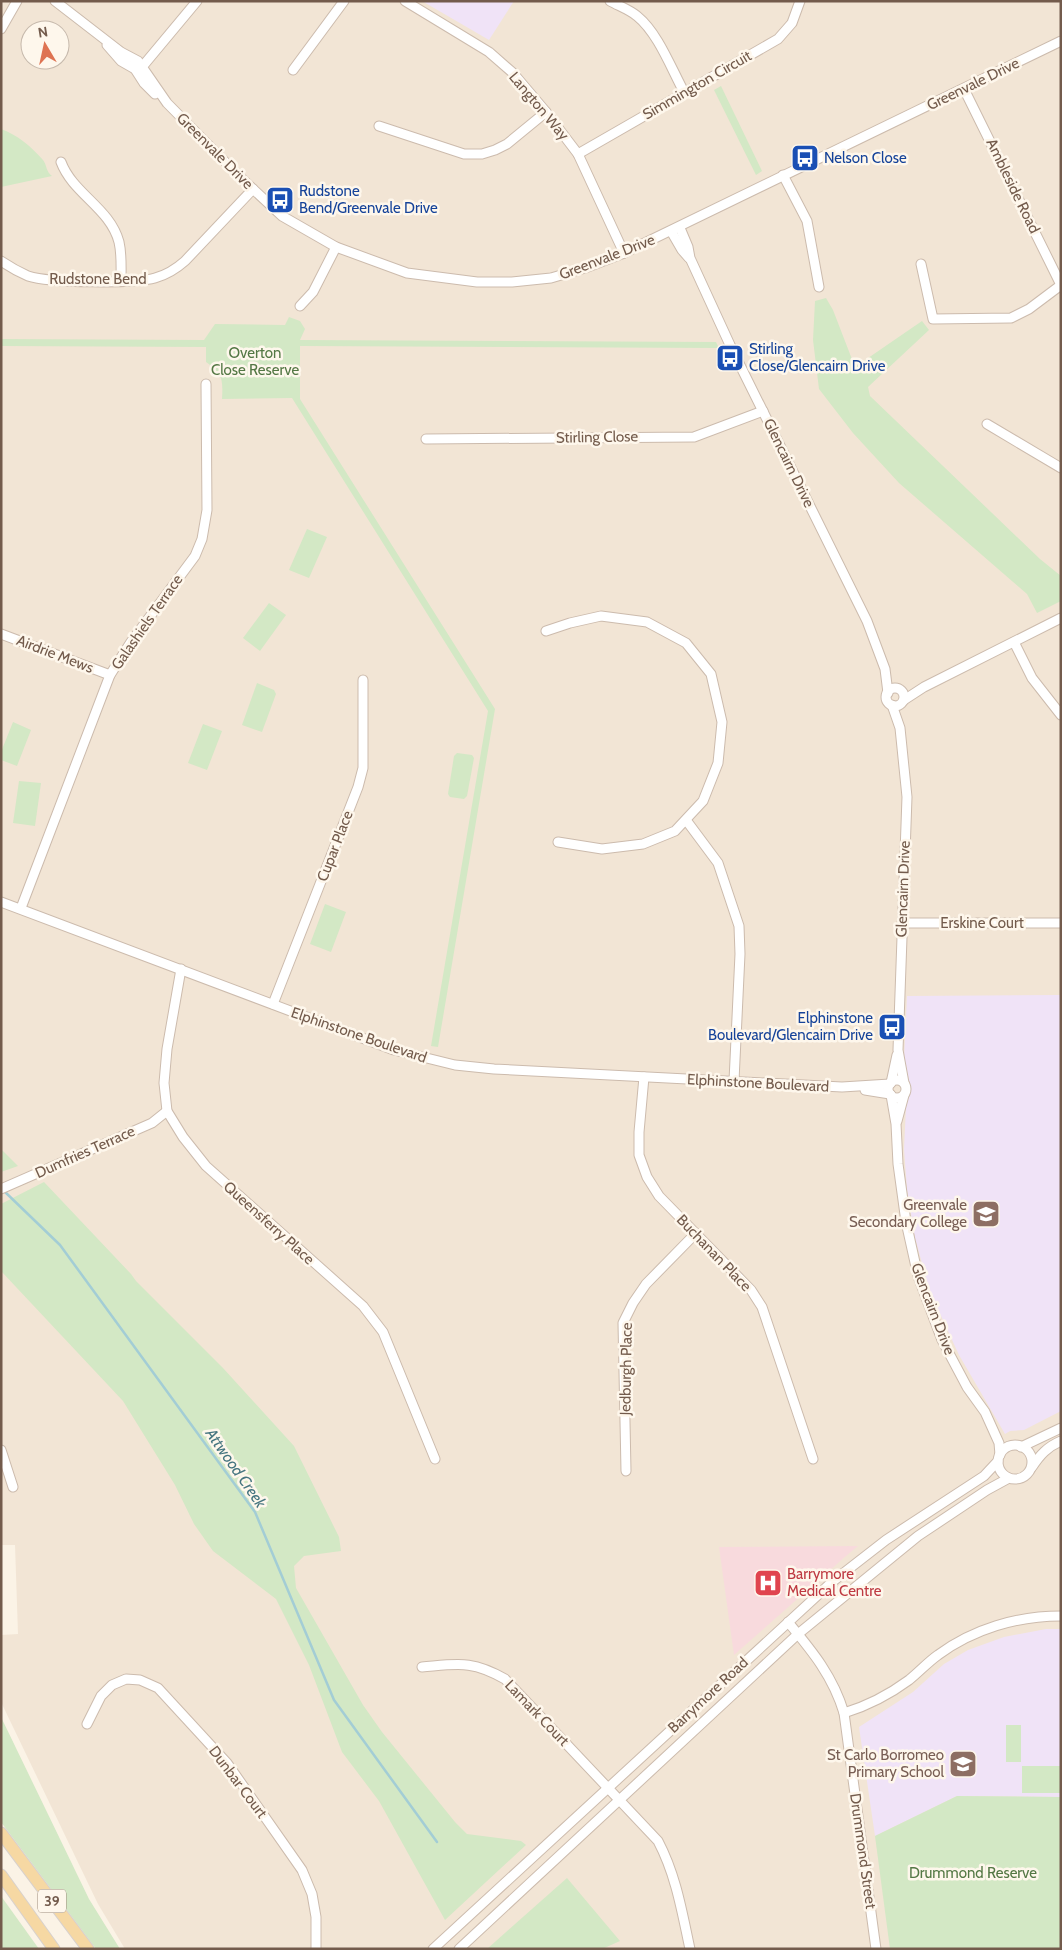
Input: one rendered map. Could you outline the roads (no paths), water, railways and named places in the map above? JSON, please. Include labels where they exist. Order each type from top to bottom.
[{"type":"main road","name":"39","points":[[1,1833],[88,1949]]},
{"type":"main road","name":"39","points":[[1,1875],[54,1949]]},
{"type":"street","points":[[1,30],[17,1]]},
{"type":"street","name":"Greenvale Drive","points":[[55,1],[102,38],[115,55],[138,66],[151,91],[167,103],[253,190],[282,216],[336,247],[407,273],[477,282],[512,282],[551,278],[585,268],[624,253],[1061,41]]},
{"type":"street","points":[[138,66],[165,39],[197,1]]},
{"type":"street","points":[[293,70],[344,1]]},
{"type":"street","name":"Langton Way","points":[[405,1],[489,52],[513,73],[578,154],[624,253]]},
{"type":"street","points":[[610,1],[636,15],[645,23],[684,92]]},
{"type":"street","name":"Simmington Circuit","points":[[578,154],[778,39],[792,23],[800,1]]},
{"type":"street","name":"Ambleside Road","points":[[964,89],[1061,285]]},
{"type":"street","points":[[379,126],[464,154],[482,154],[507,144],[546,112]]},
{"type":"street","points":[[61,162],[72,183],[104,214],[113,227],[120,249],[121,281]]},
{"type":"street","points":[[783,175],[807,221],[818,287]]},
{"type":"street","name":"Rudstone Bend","points":[[2,262],[29,276],[44,279],[139,281],[157,278],[179,266],[253,190]]},
{"type":"street","name":"Glencairn Drive","points":[[675,229],[682,250],[690,258],[730,345],[867,621],[885,669],[901,695],[900,728],[907,797],[898,1050],[890,1084]]},
{"type":"street","points":[[300,306],[312,292],[336,247]]},
{"type":"street","points":[[920,264],[933,319],[1011,318],[1029,309],[1061,285]]},
{"type":"street","name":"Galashiels Terrace","points":[[21,908],[110,675],[131,642],[195,556],[202,539],[207,510],[206,384]]},
{"type":"street","name":"Stirling Close","points":[[426,439],[694,436],[764,411]]},
{"type":"street","points":[[987,424],[1061,468]]},
{"type":"street","points":[[546,631],[601,616],[647,622],[686,643],[711,674],[722,722],[718,763],[703,802],[675,831],[643,844],[602,849],[558,842]]},
{"type":"street","points":[[901,695],[924,687],[1061,618]]},
{"type":"street","name":"Airdrie Mews","points":[[1,634],[110,675]]},
{"type":"street","points":[[1014,642],[1032,678],[1061,715]]},
{"type":"street","name":"Glencairn Drive","points":[[885,669],[888,701],[892,705],[900,728]]},
{"type":"street","name":"Cupar Place","points":[[273,1004],[358,787],[363,768],[363,680]]},
{"type":"street","points":[[888,693],[893,688],[901,695]]},
{"type":"street","points":[[892,705],[899,705],[901,695]]},
{"type":"street","points":[[686,820],[718,863],[739,926],[740,954],[734,1081]]},
{"type":"street","name":"Elphinstone Boulevard","points":[[1,902],[394,1050],[455,1065],[494,1069],[855,1088],[890,1095]]},
{"type":"street","name":"Erskine Court","points":[[902,923],[1061,923]]},
{"type":"street","name":"Queensferry Place","points":[[181,969],[165,1074],[167,1111],[206,1166],[363,1306],[383,1332],[434,1459]]},
{"type":"street","name":"Glencairn Drive","points":[[898,1050],[904,1083]]},
{"type":"street","name":"Buchanan Place","points":[[644,1077],[639,1132],[640,1155],[647,1176],[659,1196],[751,1290],[762,1307],[813,1459]]},
{"type":"street","points":[[896,1080],[904,1083],[906,1088],[904,1096],[896,1098],[890,1095],[888,1089],[890,1084],[896,1080]]},
{"type":"street","name":"Elphinstone Boulevard","points":[[855,1088],[890,1084]]},
{"type":"street","name":"Glencairn Drive","points":[[890,1095],[896,1124],[898,1164],[903,1203],[918,1276],[942,1340],[967,1387],[985,1412],[999,1443],[999,1458]]},
{"type":"street","name":"Glencairn Drive","points":[[896,1124],[904,1096]]},
{"type":"street","name":"Dumfries Terrace","points":[[1,1190],[152,1123],[167,1111]]},
{"type":"street","name":"Jedburgh Place","points":[[626,1471],[624,1323],[633,1303],[646,1284],[696,1233]]},
{"type":"street","name":"Glencairn Drive","points":[[991,1426],[1004,1440],[1018,1446]]},
{"type":"street","points":[[1061,1428],[1004,1450],[999,1458],[1001,1471],[1009,1478],[1022,1477],[1041,1453],[1049,1446],[1061,1441]]},
{"type":"street","points":[[1018,1446],[1029,1453],[1032,1459],[1031,1468]]},
{"type":"street","points":[[1,1450],[13,1486]]},
{"type":"street","name":"Barrymore Road","points":[[433,1949],[832,1582],[886,1540],[984,1476],[999,1458]]},
{"type":"street","name":"Barrymore Road","points":[[459,1949],[798,1634],[918,1536],[987,1490],[1009,1478]]},
{"type":"street","points":[[844,1713],[869,1704],[907,1681],[938,1654],[977,1633],[1002,1624],[1032,1618],[1061,1616]]},
{"type":"street","name":"Drummond Street","points":[[788,1622],[822,1664],[834,1684],[844,1713],[876,1949]]},
{"type":"street","name":"Lamark Court","points":[[422,1668],[465,1664],[487,1669],[505,1679],[658,1841],[668,1860],[675,1880],[690,1949]]},
{"type":"street","name":"Dunbar Court","points":[[87,1724],[101,1696],[112,1685],[126,1679],[140,1680],[158,1688],[227,1763],[302,1870],[312,1894],[316,1917],[316,1949]]},
{"type":"waterway","name":"Attwood Creek","points":[[4,1191],[60,1245],[255,1512],[334,1700],[437,1842]]},
{"type":"place","name":"Nelson Close","points":[[805,158]]},
{"type":"place","name":"Rudstone Bend/Greenvale Drive","points":[[280,200]]},
{"type":"place","name":"Stirling Close/Glencairn Drive","points":[[730,358]]},
{"type":"place","name":"Elphinstone Boulevard/Glencairn Drive","points":[[892,1027]]},
{"type":"place","name":"Greenvale Secondary College","points":[[986,1214]]},
{"type":"place","name":"Barrymore Medical Centre","points":[[768,1583]]},
{"type":"place","name":"St Carlo Borromeo Primary School","points":[[963,1764]]},
{"type":"park label","name":"Overton Close Reserve","points":[[255,362]]},
{"type":"park label","name":"Drummond Reserve","points":[[973,1873]]}]
